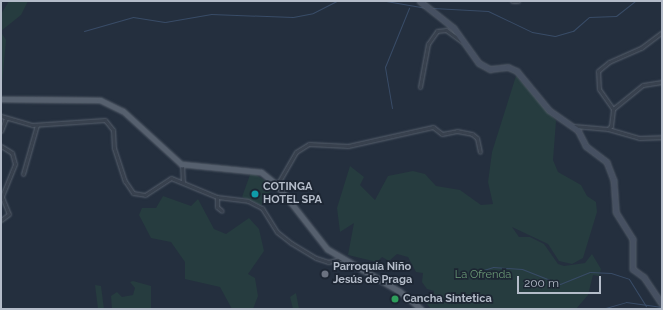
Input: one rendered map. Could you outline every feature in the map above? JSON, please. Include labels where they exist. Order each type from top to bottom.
[{"type":"main road","points":[[1,99],[84,98],[105,102],[127,115],[167,154],[182,164],[257,170],[277,185],[316,238],[341,259],[399,291],[421,309]]},
{"type":"street","points":[[420,1],[454,28],[464,43],[484,66],[517,71],[549,110],[574,126],[586,146],[607,162],[614,180],[616,212],[633,239],[633,269],[648,281],[662,304]]},
{"type":"street","points":[[512,1],[518,1]]},
{"type":"street","points":[[420,87],[428,44],[437,31],[446,30],[464,43]]},
{"type":"street","points":[[608,129],[613,123],[613,109],[599,89],[598,71],[641,48],[662,32]]},
{"type":"street","points":[[613,109],[643,85],[662,82]]},
{"type":"street","points":[[1,116],[37,125],[106,120],[113,130],[114,148],[125,182],[133,193],[145,195],[168,179],[183,182],[217,197],[248,201],[262,208],[277,232],[291,243],[316,258],[328,262],[341,259]]},
{"type":"street","points":[[1,131],[6,118]]},
{"type":"street","points":[[23,174],[37,125]]},
{"type":"street","points":[[574,126],[608,129],[638,138],[662,137]]},
{"type":"street","points":[[277,185],[296,152],[309,144],[348,146],[432,127],[442,134],[457,130],[472,134],[477,138],[480,152]]},
{"type":"street","points":[[1,146],[12,153],[15,164],[2,197],[9,214],[1,220]]},
{"type":"street","points":[[182,164],[183,182]]},
{"type":"street","points":[[217,197],[217,207],[222,211]]},
{"type":"green space","points":[[9,1],[28,1],[21,15],[1,31],[1,14]]},
{"type":"green space","points":[[1,32],[6,40],[1,95]]},
{"type":"green space","name":"La Ofrenda","points":[[516,76],[556,121],[553,160],[558,172],[581,185],[587,196],[596,202],[597,212],[583,258],[572,264],[559,261],[548,244],[512,227],[519,237],[530,237],[544,244],[558,264],[564,266],[585,263],[592,254],[601,269],[599,276],[593,275],[588,295],[576,309],[431,309],[427,304],[434,291],[427,289],[422,282],[423,273],[416,272],[408,257],[397,254],[389,261],[382,257],[377,262],[348,255],[354,223],[340,232],[337,208],[350,166],[364,177],[360,185],[375,200],[388,176],[413,171],[425,174],[436,186],[460,190],[481,205],[493,204],[488,182],[492,152]]},
{"type":"green space","points":[[251,172],[274,186],[261,205],[242,197]]},
{"type":"green space","points":[[163,196],[191,206],[198,199],[214,229],[226,234],[249,218],[259,229],[264,251],[248,274],[255,278],[258,296],[253,309],[232,309],[220,287],[185,279],[185,262],[171,242],[151,238],[139,215],[142,208],[156,208]]},
{"type":"green space","points":[[133,281],[151,286],[151,309],[112,309],[111,296],[117,292],[122,297],[133,295],[135,288],[130,282]]},
{"type":"green space","points":[[95,285],[101,286],[104,309],[98,309]]},
{"type":"green space","points":[[296,293],[299,309],[293,309],[290,297]]},
{"type":"green space","name":"Cancha Sintetica","points":[[393,294],[397,294],[399,295],[399,303],[393,304],[390,301],[390,297]]},
{"type":"waterway","points":[[84,31],[133,17],[165,22],[211,14],[293,17],[313,13],[337,1]]},
{"type":"waterway","points":[[386,1],[426,8]]},
{"type":"waterway","points":[[433,8],[488,11],[532,32],[555,36],[573,31],[589,17],[616,16],[635,1]]},
{"type":"waterway","points":[[392,108],[385,67],[409,8]]},
{"type":"waterway","points":[[477,272],[493,267],[522,269],[560,284],[590,272],[611,273],[629,279],[646,306]]},
{"type":"waterway","points":[[602,309],[626,302],[662,307]]},
{"type":"place","name":"COTINGA HOTEL SPA","points":[[255,194]]},
{"type":"place","name":"Parroquía Niño Jesús de Praga","points":[[325,274]]},
{"type":"place","name":"Cancha Sintetica","points":[[395,299]]}]
